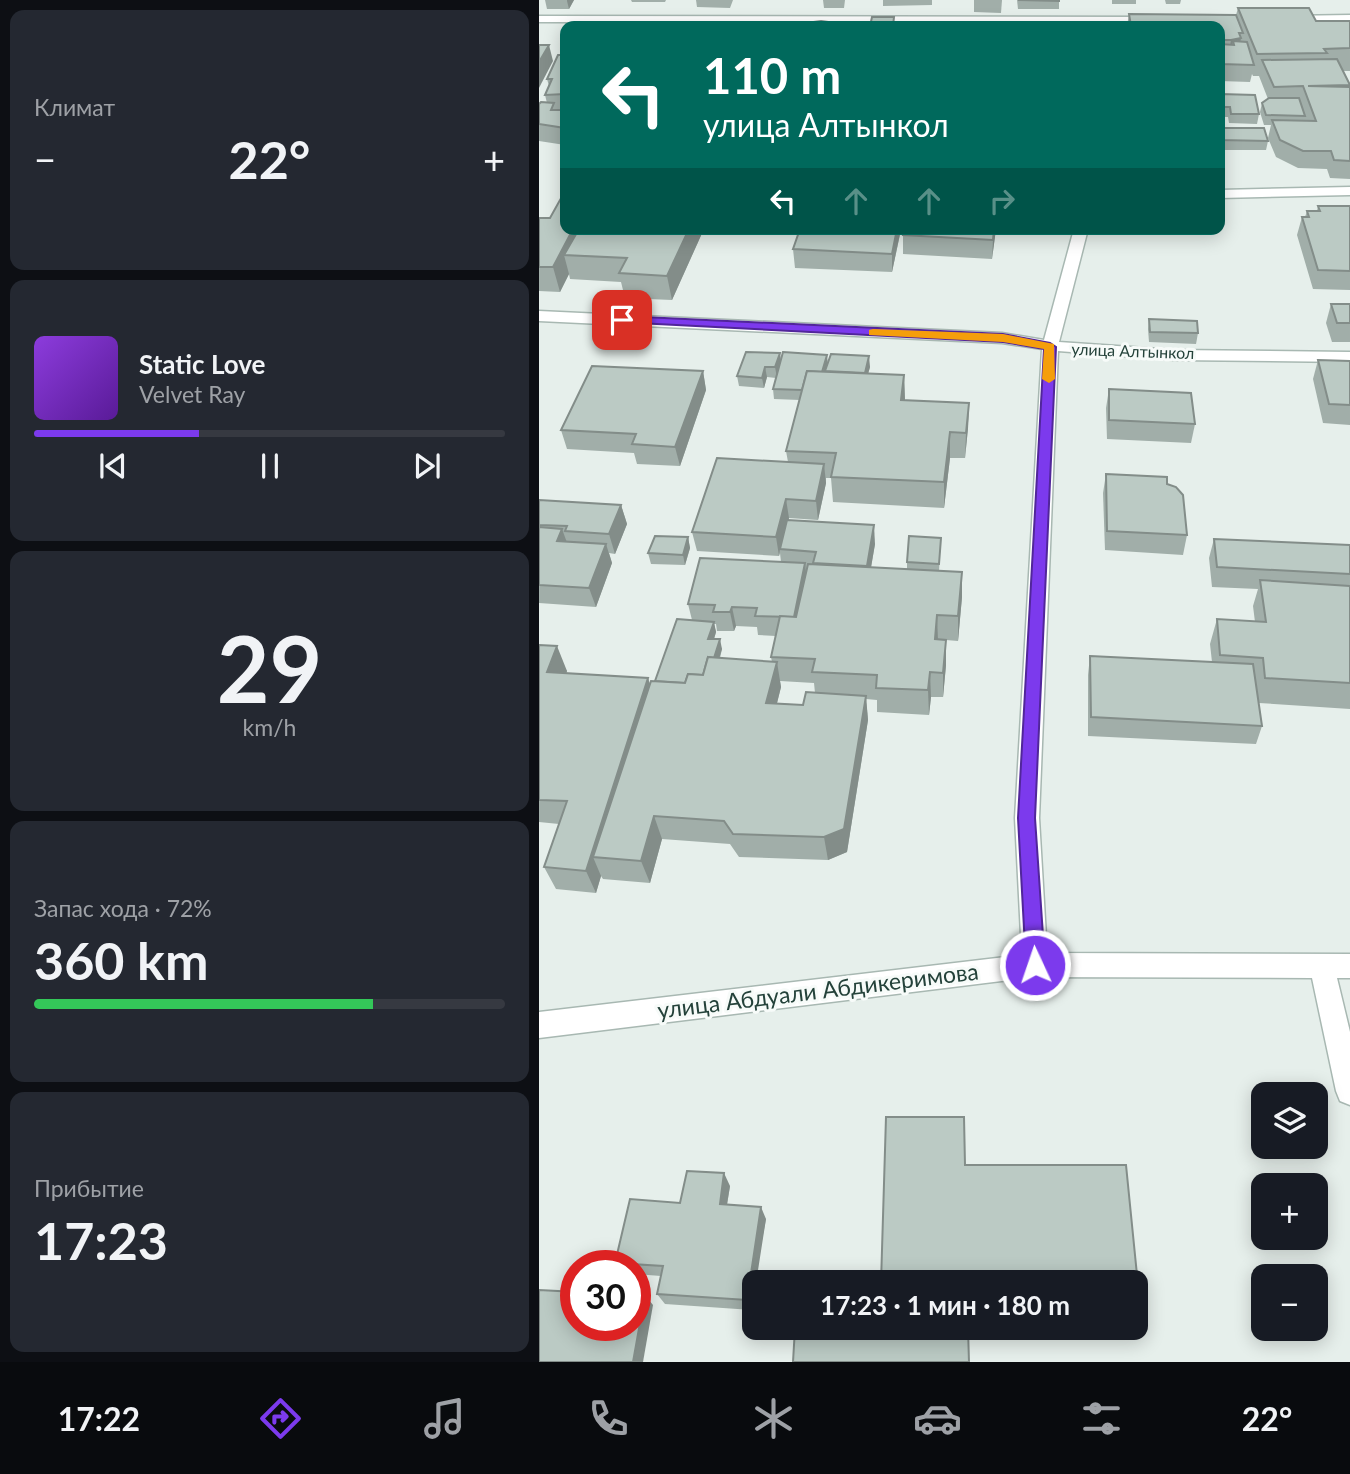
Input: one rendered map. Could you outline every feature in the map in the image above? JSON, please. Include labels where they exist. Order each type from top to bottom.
[{"type":"street","points":[[1268,19],[1350,18]]},
{"type":"street","points":[[539,19],[814,21]]},
{"type":"street","points":[[1145,21],[1172,20]]},
{"type":"street","points":[[1225,194],[1350,191]]},
{"type":"street","points":[[1035,965],[1027,818],[1050,347],[1079,235]]},
{"type":"street","name":"улица Алтынкол","points":[[539,316],[1003,338],[1050,347],[1104,352],[1350,357]]},
{"type":"street","name":"улица Абдуали Абдикеримова","points":[[539,1025],[1035,965],[1350,966]]},
{"type":"street","points":[[1322,966],[1350,1091]]},
{"type":"building","points":[[1238,8],[1309,8],[1316,21],[1350,21],[1350,48],[1324,49],[1327,53],[1257,54]]},
{"type":"building","points":[[1129,14],[1236,15],[1243,33],[1239,33],[1241,38],[1225,40],[1225,21],[1130,21]]},
{"type":"building","points":[[872,17],[894,17],[894,21],[871,21]]},
{"type":"building","points":[[1233,41],[1247,42],[1254,65],[1225,64],[1225,44],[1234,45]]},
{"type":"building","points":[[539,45],[549,45],[539,62]]},
{"type":"building","points":[[560,55],[560,94],[545,95],[552,79],[547,79]]},
{"type":"building","points":[[1337,59],[1350,85],[1308,86],[1350,87],[1350,161],[1334,160],[1331,151],[1303,151],[1280,140],[1272,120],[1316,121],[1303,86],[1274,87],[1262,60]]},
{"type":"building","points":[[1225,94],[1255,95],[1259,114],[1231,114],[1230,107],[1225,107]]},
{"type":"building","points":[[1269,98],[1299,98],[1305,116],[1266,115],[1262,103]]},
{"type":"building","points":[[554,103],[551,110],[560,110],[560,127],[539,124],[539,104]]},
{"type":"building","points":[[1225,128],[1264,128],[1268,141],[1225,140]]},
{"type":"building","points":[[560,200],[560,235],[570,235],[553,267],[539,267],[539,218],[550,218]]},
{"type":"building","points":[[1318,206],[1350,206],[1350,271],[1318,270],[1302,217],[1309,217],[1307,211],[1320,211]]},
{"type":"building","points":[[576,235],[686,235],[667,276],[619,273],[627,258],[564,255]]},
{"type":"building","points":[[798,235],[896,235],[892,254],[793,249]]},
{"type":"building","points":[[903,235],[993,235],[993,240]]},
{"type":"building","points":[[1331,304],[1350,304],[1350,323],[1337,323]]},
{"type":"building","points":[[1149,319],[1197,321],[1198,333],[1150,332]]},
{"type":"building","points":[[746,352],[780,353],[775,367],[765,367],[762,378],[737,376]]},
{"type":"building","points":[[783,352],[827,355],[822,372],[807,371],[802,390],[773,389]]},
{"type":"building","points":[[831,354],[869,356],[865,373],[825,371]]},
{"type":"building","points":[[1318,360],[1350,361],[1350,405],[1329,404]]},
{"type":"building","points":[[592,366],[703,371],[675,447],[632,444],[636,434],[561,430]]},
{"type":"building","points":[[807,371],[904,375],[901,400],[969,403],[966,433],[950,432],[944,482],[831,477],[836,453],[786,451]]},
{"type":"building","points":[[1109,389],[1191,393],[1195,424],[1109,420]]},
{"type":"building","points":[[717,458],[824,464],[816,501],[786,499],[776,537],[692,532]]},
{"type":"building","points":[[1106,474],[1167,477],[1167,484],[1176,487],[1183,495],[1187,535],[1107,531]]},
{"type":"building","points":[[539,500],[621,505],[609,534],[565,531],[567,526],[539,525]]},
{"type":"building","points":[[787,520],[874,525],[867,566],[813,563],[816,552],[780,549]]},
{"type":"building","points":[[539,527],[562,529],[557,541],[606,544],[589,588],[539,585]]},
{"type":"building","points":[[655,536],[688,537],[683,555],[648,553]]},
{"type":"building","points":[[909,536],[941,538],[939,564],[907,562]]},
{"type":"building","points":[[1214,539],[1350,545],[1350,574],[1217,567]]},
{"type":"building","points":[[700,558],[805,563],[794,617],[755,616],[757,608],[732,607],[730,612],[713,612],[715,605],[688,604]]},
{"type":"building","points":[[808,564],[962,572],[958,616],[937,615],[935,639],[946,640],[943,673],[930,672],[928,690],[876,688],[877,675],[812,672],[815,659],[771,657],[780,616],[796,617]]},
{"type":"building","points":[[1260,580],[1350,586],[1350,683],[1265,678],[1263,658],[1220,655],[1217,619],[1266,622]]},
{"type":"building","points":[[677,619],[714,622],[708,639],[720,639],[714,658],[708,657],[703,675],[688,674],[685,683],[655,681]]},
{"type":"building","points":[[539,645],[557,646],[547,672],[648,678],[586,871],[544,867],[567,801],[539,800]]},
{"type":"building","points":[[1090,656],[1253,664],[1262,726],[1091,717]]},
{"type":"building","points":[[708,657],[777,662],[766,703],[803,705],[806,692],[866,696],[844,829],[824,837],[733,834],[724,821],[654,816],[641,861],[593,857],[651,681],[685,683],[688,674],[703,675]]},
{"type":"building","points":[[886,1117],[964,1117],[965,1165],[1126,1165],[1136,1270],[881,1270]]},
{"type":"building","points":[[687,1171],[724,1173],[720,1204],[761,1207],[752,1270],[742,1270],[742,1300],[657,1294],[663,1266],[651,1265],[651,1250],[618,1250],[630,1199],[680,1203]]},
{"type":"building","points":[[539,1290],[560,1291],[560,1341],[637,1341],[633,1362],[539,1362]]},
{"type":"building","points":[[794,1340],[968,1340],[969,1362],[793,1362]]},
{"type":"slow traffic","points":[[873,332],[1003,338],[1050,347],[1049,379]]},
{"type":"route","points":[[622,320],[1003,338],[1050,347],[1027,818],[1035,965]]}]
